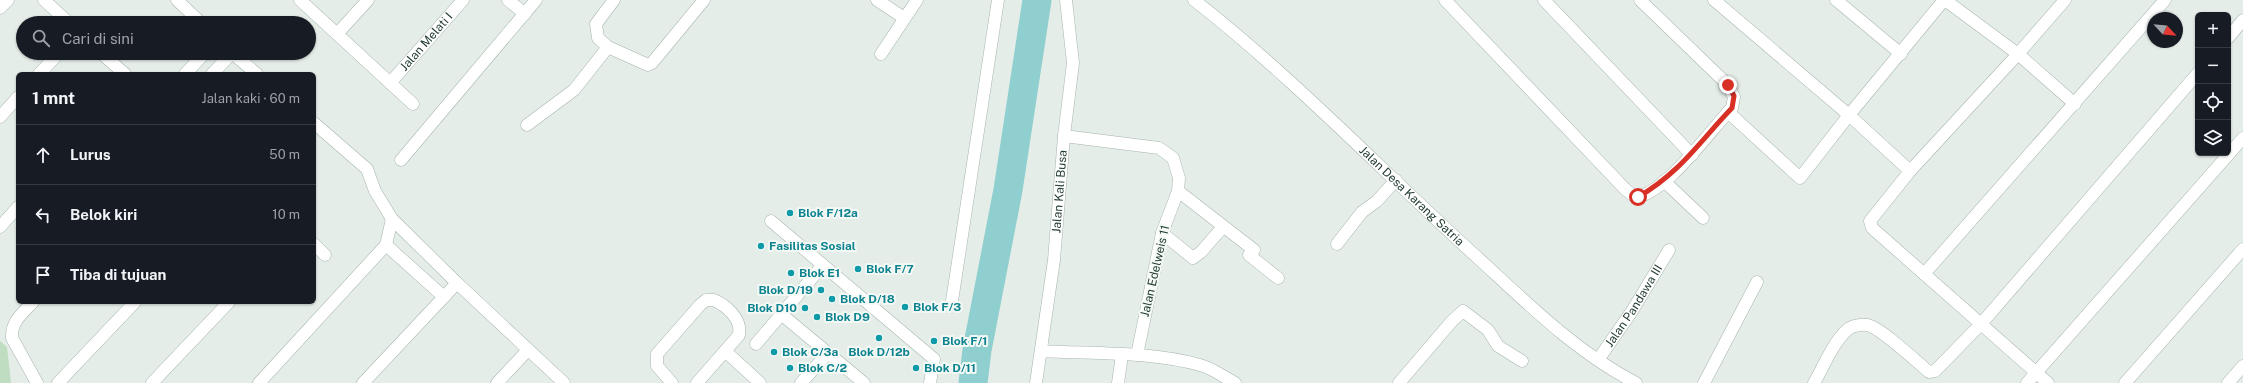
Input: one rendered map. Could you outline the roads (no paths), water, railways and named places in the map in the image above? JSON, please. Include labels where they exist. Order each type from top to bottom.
[{"type":"street","points":[[0,8],[8,0]]},
{"type":"street","points":[[44,0],[61,16]]},
{"type":"street","points":[[177,0],[194,16]]},
{"type":"street","points":[[300,0],[413,104]]},
{"type":"street","points":[[337,34],[368,0]]},
{"type":"street","name":"Jalan Melati I","points":[[390,83],[463,0]]},
{"type":"street","points":[[508,0],[525,14]]},
{"type":"street","points":[[401,160],[536,0]]},
{"type":"street","points":[[614,0],[596,24],[598,38],[608,47],[643,64],[652,63],[704,0]]},
{"type":"street","points":[[877,0],[904,18]]},
{"type":"street","points":[[881,54],[917,0]]},
{"type":"street","points":[[952,301],[998,0]]},
{"type":"street","name":"Jalan Kali Busa","points":[[1036,383],[1054,260],[1064,136],[1073,63],[1066,0]]},
{"type":"street","name":"Jalan Desa Karang Satria","points":[[1194,0],[1209,5],[1396,180],[1446,229],[1553,327],[1598,360],[1615,378],[1636,383]]},
{"type":"street","points":[[1445,0],[1633,196],[1638,197],[1664,181],[1692,155],[1732,108],[1734,96],[1728,85],[1640,0]]},
{"type":"street","points":[[1544,0],[1692,155]]},
{"type":"street","points":[[1714,0],[1849,115],[1910,171]]},
{"type":"street","points":[[1836,0],[1901,54]]},
{"type":"street","points":[[1728,112],[1800,178],[1849,115],[1945,0],[2018,54],[2075,104]]},
{"type":"street","points":[[2048,383],[1872,228],[1870,224],[1873,216],[1910,171],[2018,54],[2064,0]]},
{"type":"street","points":[[1924,274],[2165,0]]},
{"type":"street","points":[[2231,34],[2243,20]]},
{"type":"street","points":[[527,125],[574,90],[608,47]]},
{"type":"street","points":[[41,72],[52,60]]},
{"type":"street","points":[[110,60],[123,72]]},
{"type":"street","points":[[187,72],[198,60]]},
{"type":"street","points":[[214,72],[225,60]]},
{"type":"street","points":[[240,60],[255,72]]},
{"type":"street","points":[[1814,383],[1839,340],[1848,329],[1868,325],[1883,334],[1929,372],[1935,371],[1981,324],[2195,76]]},
{"type":"street","points":[[0,116],[16,99]]},
{"type":"street","points":[[316,125],[367,169],[375,191],[392,220],[564,383]]},
{"type":"street","name":"Jalan Edelweis 11","points":[[1064,136],[1159,148],[1173,158],[1179,178],[1178,191],[1162,233],[1137,355]]},
{"type":"street","points":[[2027,383],[2243,138]]},
{"type":"street","points":[[1337,244],[1362,212],[1377,201],[1396,180]]},
{"type":"street","points":[[1664,181],[1703,218]]},
{"type":"street","points":[[1178,191],[1254,250],[1249,255],[1278,278]]},
{"type":"street","points":[[0,227],[16,210]]},
{"type":"street","points":[[259,383],[386,246],[392,220]]},
{"type":"street","points":[[771,221],[934,359],[930,383]]},
{"type":"street","points":[[1162,233],[1193,258],[1201,252],[1223,227]]},
{"type":"street","points":[[316,246],[325,255]]},
{"type":"street","points":[[386,246],[444,297]]},
{"type":"street","points":[[2125,383],[2243,249]]},
{"type":"street","name":"Jalan Pandawa III","points":[[1598,360],[1632,311],[1669,250]]},
{"type":"street","points":[[756,344],[823,265]]},
{"type":"street","points":[[1704,383],[1757,282]]},
{"type":"street","points":[[363,383],[457,283]]},
{"type":"street","points":[[672,383],[657,366],[657,354],[706,300],[714,300],[720,302],[736,317],[741,327],[739,335],[697,383]]},
{"type":"street","points":[[31,304],[14,322],[12,338],[36,383]]},
{"type":"street","points":[[58,383],[133,304]]},
{"type":"street","points":[[152,383],[227,304]]},
{"type":"street","points":[[1399,383],[1452,321],[1463,311],[1488,330],[1498,346],[1522,362]]},
{"type":"street","points":[[782,314],[864,383]]},
{"type":"street","points":[[497,383],[528,350]]},
{"type":"street","points":[[725,351],[760,383]]},
{"type":"street","points":[[1041,352],[1137,355],[1201,365],[1235,383]]},
{"type":"street","points":[[802,383],[828,353]]},
{"type":"street","points":[[1118,383],[1122,355]]},
{"type":"street","points":[[2228,383],[2243,366]]},
{"type":"waterway","points":[[973,383],[977,350],[1008,190],[1037,0]]},
{"type":"place","name":"Blok F/12a","points":[[790,213]]},
{"type":"place","name":"Fasilitas Sosial","points":[[761,246]]},
{"type":"place","name":"Blok F/7","points":[[858,269]]},
{"type":"place","name":"Blok E1","points":[[791,273]]},
{"type":"place","name":"Blok D/19","points":[[821,290]]},
{"type":"place","name":"Blok D/18","points":[[832,299]]},
{"type":"place","name":"Blok F/3","points":[[905,307]]},
{"type":"place","name":"Blok D10","points":[[805,308]]},
{"type":"place","name":"Blok D9","points":[[817,317]]},
{"type":"place","name":"Blok D/12b","points":[[879,338]]},
{"type":"place","name":"Blok F/1","points":[[934,341]]},
{"type":"place","name":"Blok C/3a","points":[[774,352]]},
{"type":"place","name":"Blok C/2","points":[[790,368]]},
{"type":"place","name":"Blok D/11","points":[[916,368]]}]
